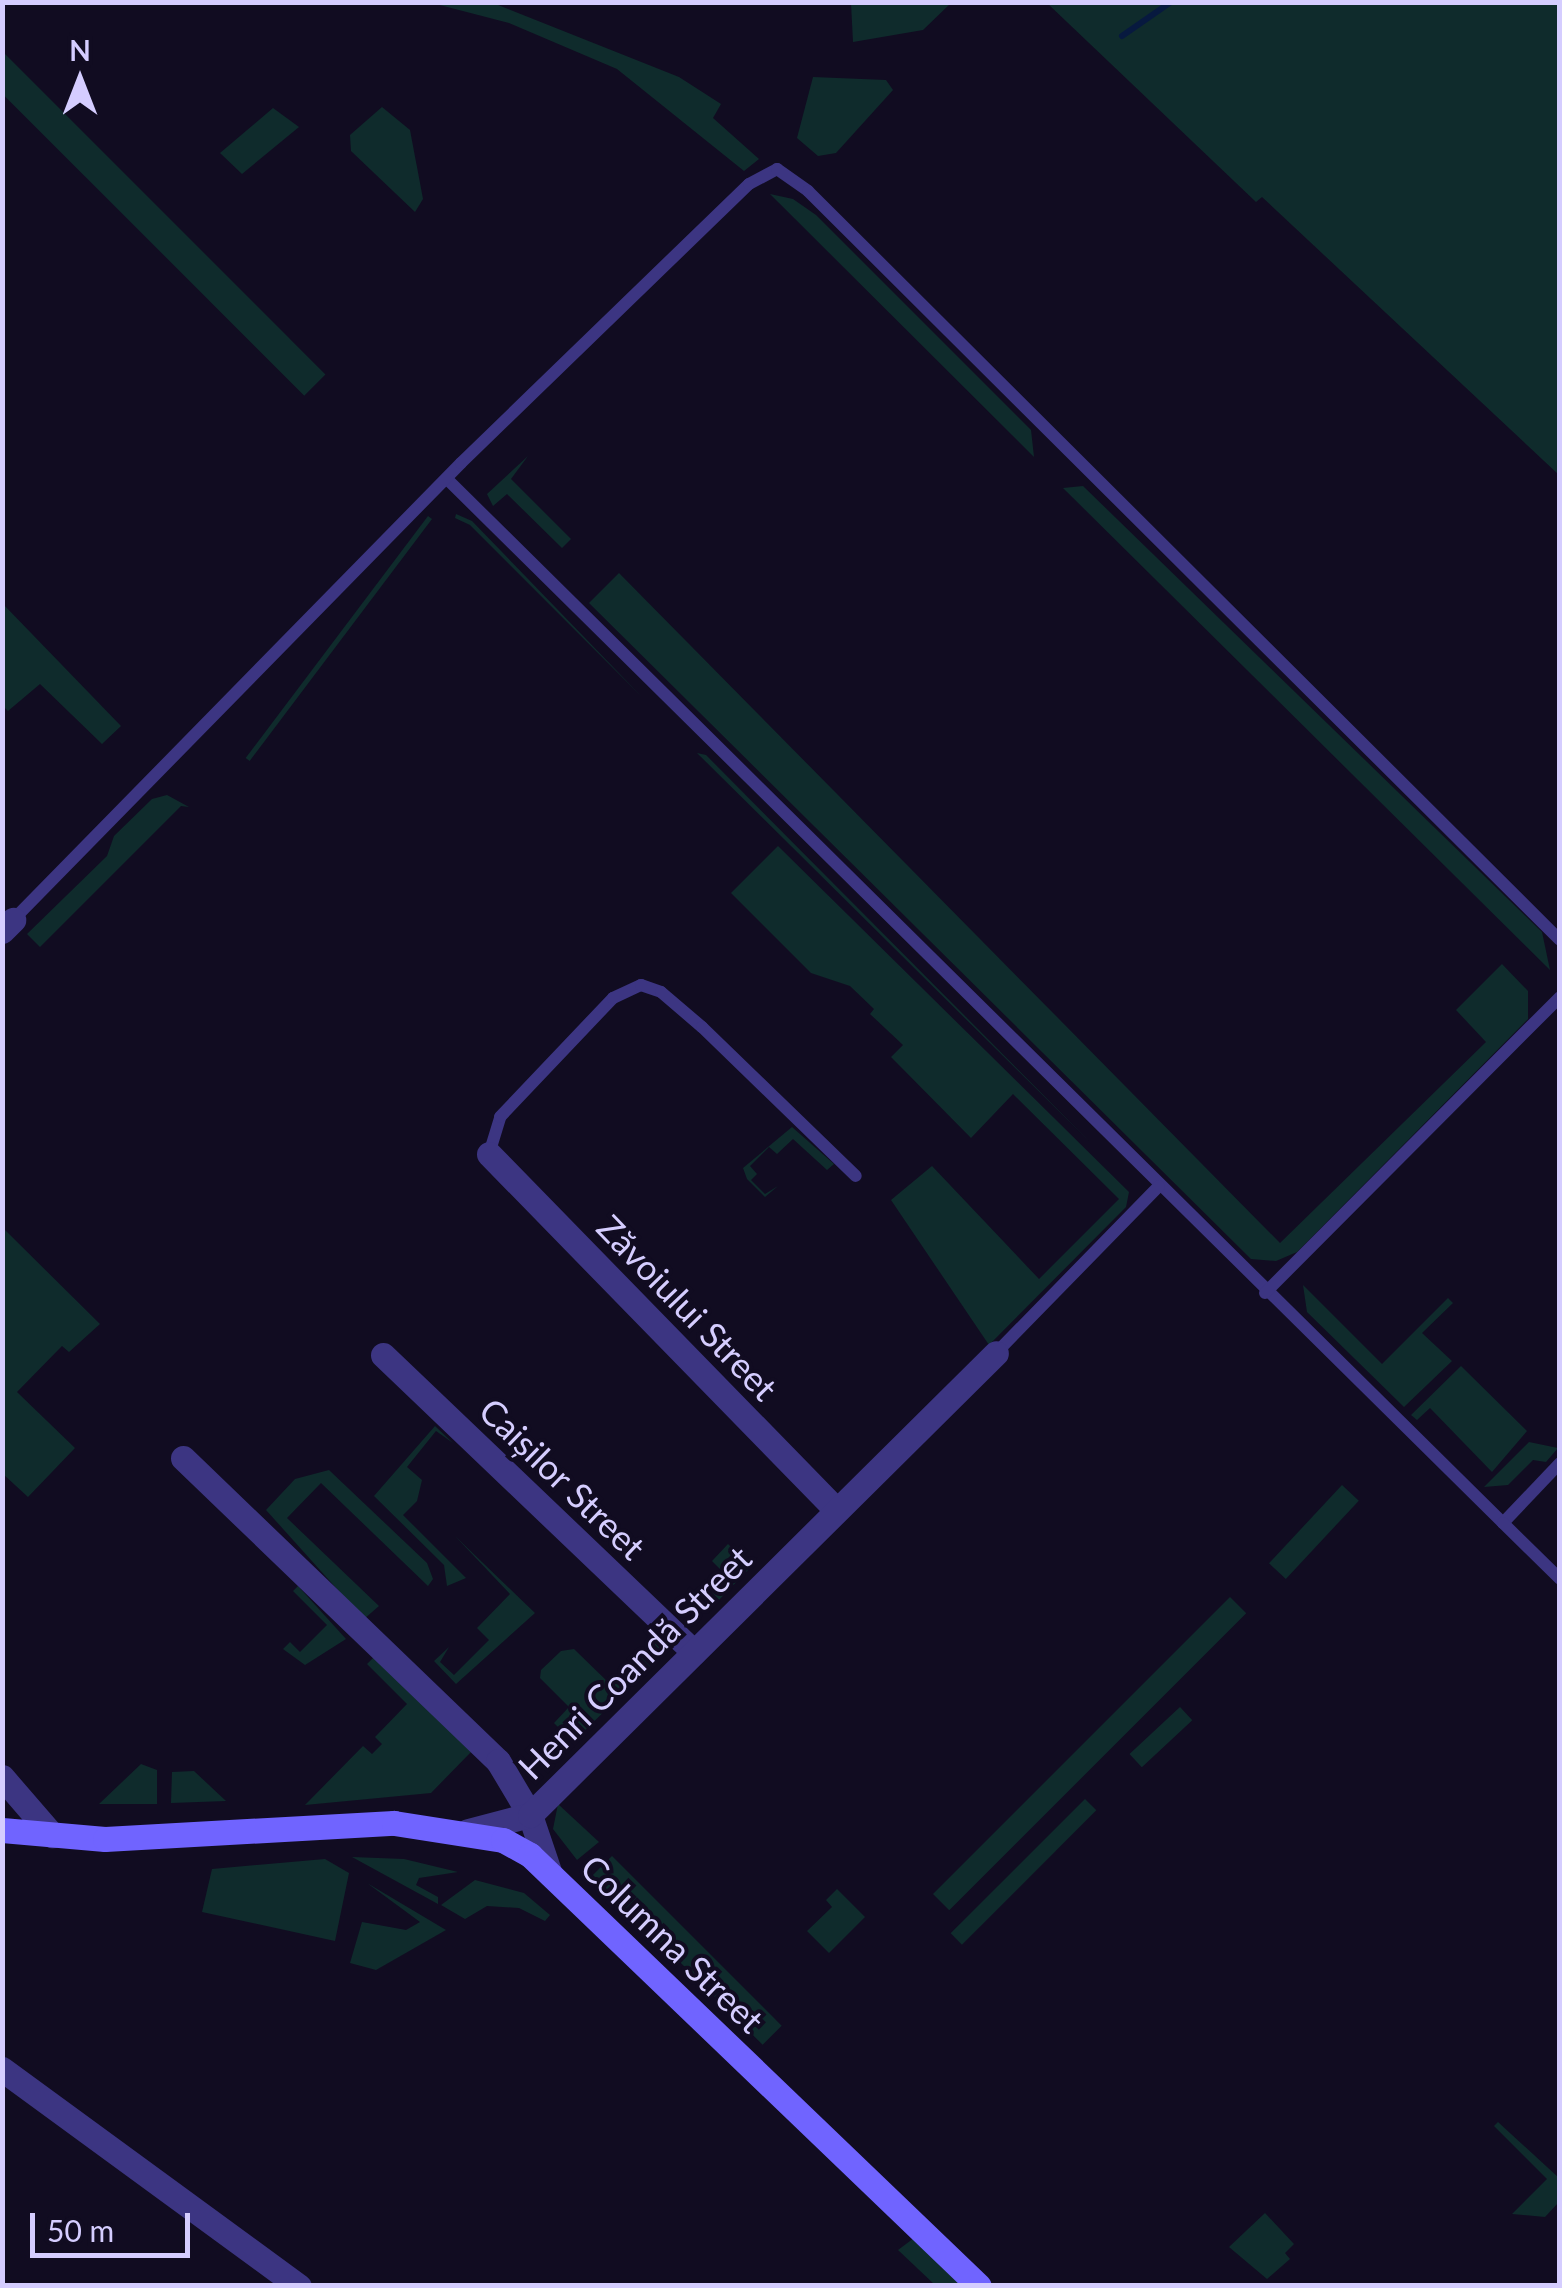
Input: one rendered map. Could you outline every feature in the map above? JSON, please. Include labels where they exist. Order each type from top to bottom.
[{"type":"main road","name":"Henri Coandă Street","points":[[2,1830],[156,1838],[346,1823],[468,1831]]},
{"type":"main road","points":[[468,1831],[504,1840],[550,1874]]},
{"type":"main road","name":"Columna Street","points":[[550,1874],[979,2286]]},
{"type":"street","name":"Zăvoiului Street","points":[[490,1154],[836,1508]]},
{"type":"street","name":"Henri Coandă Street","points":[[468,1831],[530,1816],[996,1353]]},
{"type":"street","name":"Caișilor Street","points":[[384,1354],[694,1652]]},
{"type":"street","name":"Columna Street","points":[[183,1458],[498,1761],[530,1816],[550,1874]]},
{"type":"street","points":[[2,1777],[52,1835]]},
{"type":"street","points":[[2,2069],[299,2286]]},
{"type":"lane","points":[[8,926],[446,479],[749,184],[769,169],[784,172],[1560,940]]},
{"type":"lane","points":[[446,479],[1265,1293],[1560,1578]]},
{"type":"lane","points":[[490,1154],[500,1117],[613,998],[640,986],[662,992],[715,1038],[856,1176]]},
{"type":"lane","points":[[1265,1293],[1560,997]]},
{"type":"lane","points":[[996,1353],[1159,1186]]},
{"type":"lane","points":[[1502,1523],[1560,1464]]},
{"type":"green space","points":[[851,2],[951,3],[923,30],[853,42]]},
{"type":"green space","points":[[432,3],[493,3],[679,77],[721,104],[713,118],[759,159],[744,171],[617,69],[509,23]]},
{"type":"green space","points":[[1047,3],[1559,3],[1559,475],[1262,197],[1256,202]]},
{"type":"green space","points":[[3,52],[325,374],[304,396],[2,93]]},
{"type":"green space","points":[[813,77],[886,80],[893,90],[836,153],[818,156],[797,138]]},
{"type":"green space","points":[[382,107],[410,130],[423,199],[415,212],[351,151],[350,135]]},
{"type":"green space","points":[[273,108],[299,127],[242,174],[220,153]]},
{"type":"green space","points":[[770,194],[793,199],[816,215],[1031,430],[1034,457]]},
{"type":"green space","points":[[528,456],[511,479],[571,539],[562,548],[507,494],[493,506],[487,494]]},
{"type":"green space","points":[[1083,486],[1542,932],[1550,970],[1063,488]]},
{"type":"green space","points":[[456,514],[472,521],[642,697],[470,525],[455,518]]},
{"type":"green space","points":[[428,516],[432,519],[250,761],[246,758]]},
{"type":"green space","points":[[619,573],[1280,1243],[1486,1042],[1456,1010],[1502,964],[1528,991],[1528,1019],[1297,1252],[1276,1261],[1251,1259],[589,603]]},
{"type":"green space","points":[[3,604],[121,726],[102,744],[40,684],[8,711],[3,706]]},
{"type":"green space","points":[[697,753],[706,755],[1091,1143]]},
{"type":"green space","points":[[167,795],[189,807],[181,806],[40,947],[27,934],[107,856],[114,836],[152,799]]},
{"type":"green space","points":[[778,846],[1129,1192],[1126,1207],[989,1345],[891,1200],[932,1166],[1039,1279],[1119,1199],[1013,1094],[971,1138],[891,1057],[903,1045],[870,1014],[874,1009],[850,986],[811,973],[731,893]]},
{"type":"green space","points":[[792,1127],[834,1164],[827,1170],[793,1139],[777,1154],[769,1147],[750,1166],[757,1174],[751,1180],[765,1194],[778,1186],[765,1197],[747,1179],[743,1168]]},
{"type":"green space","points":[[3,1228],[100,1324],[69,1352],[62,1346],[17,1392],[75,1448],[28,1497],[3,1474]]},
{"type":"green space","points":[[1303,1285],[1382,1364],[1448,1298],[1453,1303],[1422,1333],[1452,1361],[1404,1407],[1307,1312]]},
{"type":"green space","points":[[1461,1366],[1527,1431],[1492,1472],[1430,1408],[1417,1420],[1411,1415]]},
{"type":"green space","points":[[435,1426],[453,1443],[436,1431],[407,1467],[422,1480],[417,1501],[403,1515],[466,1578],[447,1586],[444,1565],[374,1496]]},
{"type":"green space","points":[[1529,1442],[1558,1448],[1546,1462],[1533,1460],[1508,1485],[1484,1487]]},
{"type":"green space","points":[[329,1470],[427,1563],[433,1579],[428,1586],[321,1483],[287,1518],[379,1606],[364,1619],[266,1510],[295,1479]]},
{"type":"green space","points":[[1342,1485],[1359,1501],[1286,1579],[1269,1563]]},
{"type":"green space","points":[[455,1536],[535,1613],[456,1684],[434,1661],[449,1647],[440,1662],[454,1675],[489,1640],[477,1628],[510,1594]]},
{"type":"green space","points":[[728,1544],[751,1567],[714,1605],[705,1595],[725,1574],[712,1561]]},
{"type":"green space","points":[[298,1586],[346,1639],[305,1665],[283,1649],[290,1642],[300,1652],[327,1625],[293,1591]]},
{"type":"green space","points":[[1230,1597],[1246,1613],[949,1910],[933,1894]]},
{"type":"green space","points":[[653,1639],[665,1652],[573,1742],[554,1723],[569,1707],[540,1678],[541,1670],[561,1651],[574,1649],[609,1683]]},
{"type":"green space","points":[[374,1657],[472,1751],[431,1793],[305,1805],[363,1746],[372,1754],[382,1744],[375,1737],[407,1704],[367,1664]]},
{"type":"green space","points":[[1180,1707],[1192,1720],[1142,1767],[1130,1754]]},
{"type":"green space","points":[[141,1764],[157,1770],[157,1804],[99,1804]]},
{"type":"green space","points":[[194,1771],[226,1801],[171,1803],[172,1772]]},
{"type":"green space","points":[[1085,1799],[1096,1810],[962,1945],[951,1933]]},
{"type":"green space","points":[[558,1804],[599,1842],[577,1860],[553,1829]]},
{"type":"green space","points":[[612,1856],[782,2026],[763,2045],[593,1875]]},
{"type":"green space","points":[[352,1857],[404,1859],[458,1872],[419,1878],[416,1885],[438,1897],[438,1904]]},
{"type":"green space","points":[[325,1859],[349,1873],[335,1941],[202,1912],[212,1869]]},
{"type":"green space","points":[[475,1880],[524,1893],[550,1915],[545,1921],[519,1908],[487,1906],[465,1919],[441,1905]]},
{"type":"green space","points":[[367,1883],[446,1930],[376,1970],[350,1963],[362,1922],[406,1930],[420,1922]]},
{"type":"green space","points":[[837,1889],[865,1917],[829,1953],[807,1931],[832,1907],[826,1900]]},
{"type":"green space","points":[[1498,2122],[1559,2178],[1559,2202],[1545,2217],[1512,2214],[1547,2179],[1494,2126]]},
{"type":"green space","points":[[1265,2213],[1294,2244],[1285,2253],[1290,2259],[1267,2279],[1229,2247]]},
{"type":"green space","points":[[914,2238],[965,2285],[935,2285],[898,2250]]},
{"type":"waterway","points":[[1122,36],[1171,2]]}]
